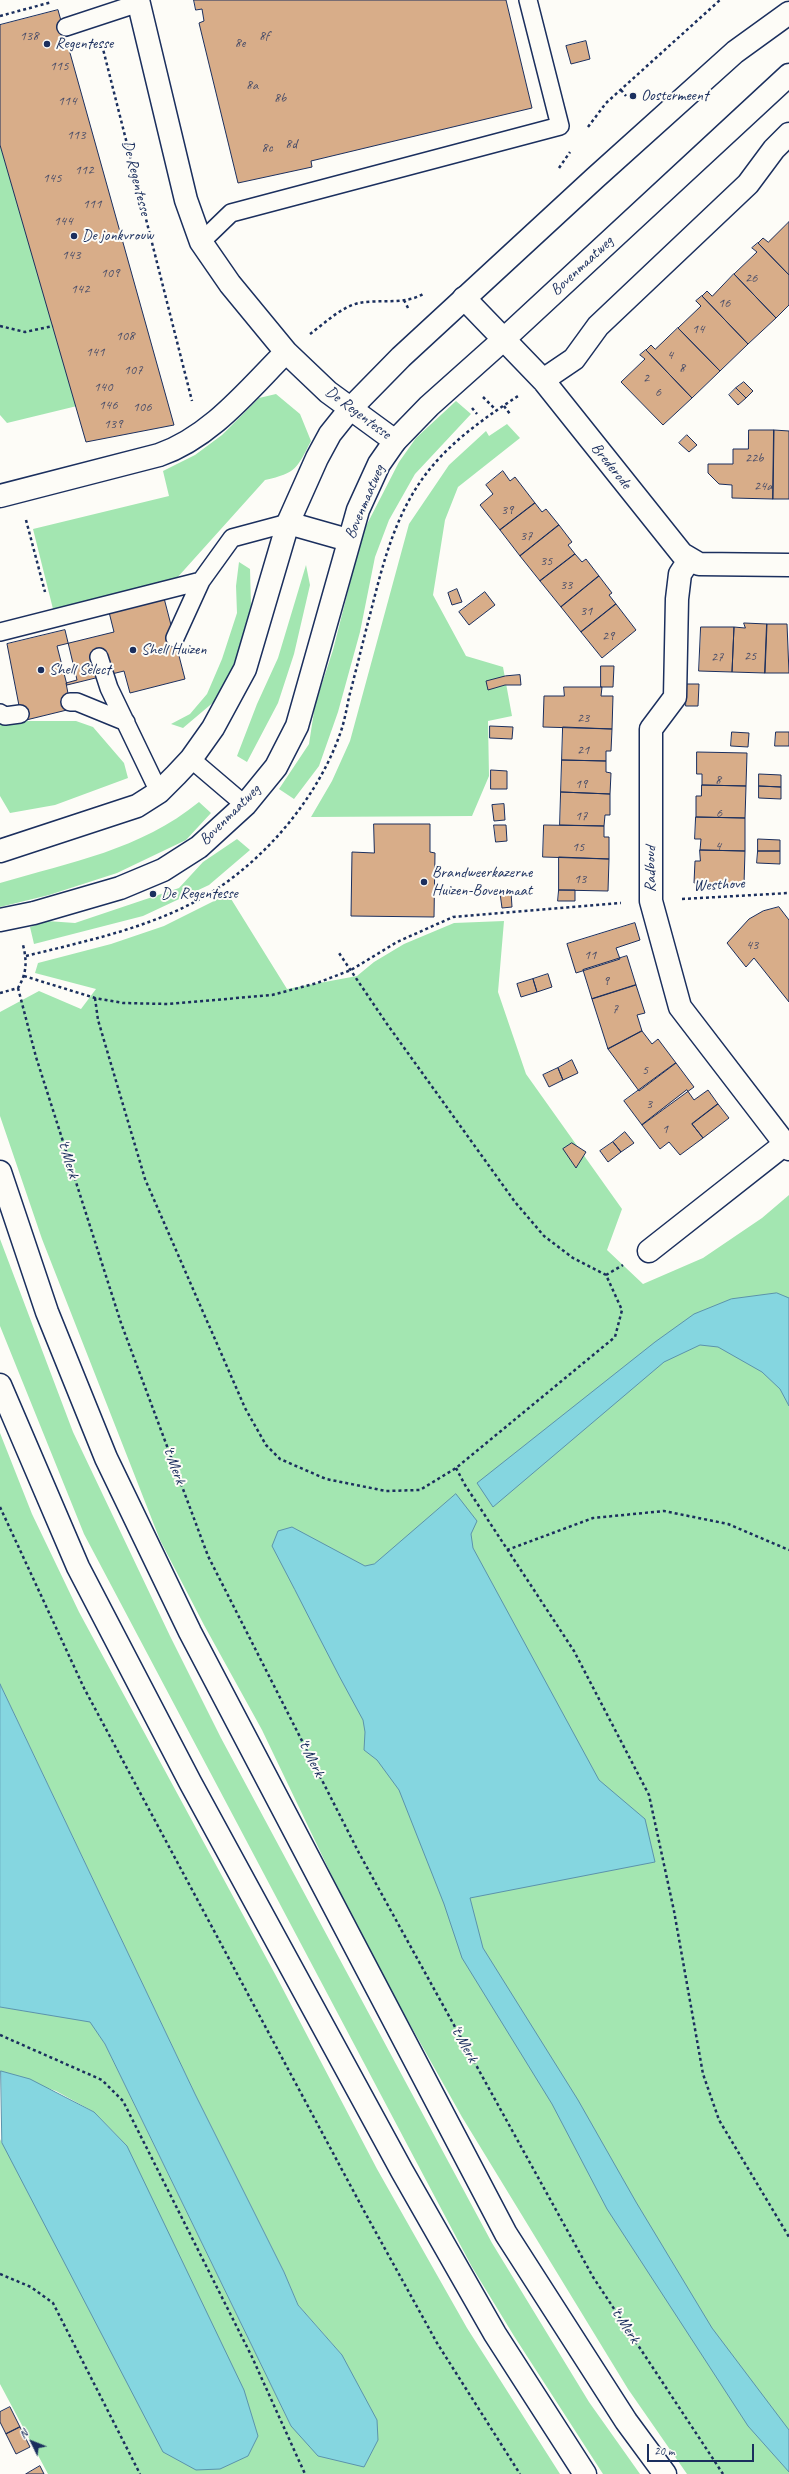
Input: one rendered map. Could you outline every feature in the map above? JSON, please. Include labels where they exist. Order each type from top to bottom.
[{"type":"street","name":"De Regentesse","points":[[138,2],[186,200],[201,242],[230,284],[286,352],[350,409],[395,441]]},
{"type":"street","points":[[0,851],[137,806],[158,792],[191,759],[232,696],[245,669],[288,522],[317,458],[330,434],[350,409],[464,298],[735,52],[789,13]]},
{"type":"street","name":"Bovenmaatweg","points":[[0,920],[34,913],[113,890],[158,872],[198,847],[245,805],[276,767],[297,726],[348,540],[358,510],[379,464],[395,441],[429,406],[504,339],[789,75]]},
{"type":"street","points":[[543,380],[574,358],[598,326],[748,184],[774,149],[789,134]]},
{"type":"street","name":"Brederode","points":[[464,298],[543,380],[682,554],[689,560]]},
{"type":"street","points":[[10,493],[159,455],[184,445],[209,427],[286,352]]},
{"type":"street","points":[[288,522],[348,540]]},
{"type":"street","points":[[689,560],[699,564],[714,565],[789,565]]},
{"type":"street","name":"Radboud","points":[[689,560],[680,574],[677,599],[675,697],[651,728],[651,901],[680,1007],[787,1146]]},
{"type":"street","points":[[649,1251],[787,1146]]},
{"type":"street","points":[[0,1172],[47,1312],[106,1458],[190,1632],[506,2234],[626,2421],[665,2474]]},
{"type":"street","points":[[0,1385],[78,1566],[190,1782],[402,2172],[495,2334],[584,2474]]},
{"type":"lane","points":[[201,242],[231,213],[560,126],[528,0]]},
{"type":"lane","name":"De Regentesse","points":[[66,27],[138,2]]},
{"type":"lane","points":[[174,638],[201,581],[232,538],[288,522]]},
{"type":"lane","points":[[0,632],[201,581]]},
{"type":"lane","points":[[100,657],[109,688],[158,792]]},
{"type":"lane","points":[[70,702],[77,702],[126,722]]},
{"type":"lane","points":[[0,713],[5,716],[20,714]]},
{"type":"lane","points":[[191,759],[245,805]]},
{"type":"path","points":[[0,16],[58,0]]},
{"type":"path","points":[[583,134],[602,108],[720,0]]},
{"type":"path","name":"De Regentesse","points":[[95,18],[196,413],[209,427]]},
{"type":"path","points":[[621,90],[626,96]]},
{"type":"path","points":[[558,169],[575,146]]},
{"type":"path","points":[[318,329],[343,309],[359,303],[404,300]]},
{"type":"path","points":[[0,326],[25,332],[53,326]]},
{"type":"path","points":[[504,406],[510,414]]},
{"type":"path","points":[[0,993],[18,988],[24,976],[26,956],[139,926],[188,905],[212,892],[252,862],[300,809],[317,784],[342,728],[383,560],[397,524],[419,484],[435,463],[455,442],[496,410]]},
{"type":"path","points":[[10,493],[52,620]]},
{"type":"path","name":"Westhove","points":[[24,976],[95,998],[123,1002],[168,1004],[272,995],[351,970],[397,942],[453,917],[651,901],[789,893]]},
{"type":"path","points":[[95,998],[98,1020],[145,1179],[245,1408],[266,1445],[280,1459],[326,1479],[386,1491],[420,1490],[456,1468],[615,1337],[622,1310],[606,1275],[573,1258],[544,1236],[515,1202],[387,1024],[339,953]]},
{"type":"path","name":"'t Merk","points":[[18,988],[36,1057],[121,1323],[208,1556],[359,1853],[589,2270],[723,2474]]},
{"type":"path","points":[[456,1468],[465,1485],[574,1651],[649,1795],[674,1911],[703,2074],[719,2120],[789,2237]]},
{"type":"path","points":[[0,1507],[84,1688],[360,2202],[437,2343],[520,2474]]},
{"type":"path","points":[[507,1550],[593,1518],[664,1512],[728,1524],[789,1550]]},
{"type":"path","points":[[0,2035],[102,2080],[123,2101],[252,2357],[305,2474]]},
{"type":"path","points":[[0,2274],[31,2287],[53,2303],[140,2474]]},
{"type":"green space","points":[[0,145],[77,406],[7,423],[0,415]]},
{"type":"green space","points":[[276,394],[300,414],[311,441],[295,468],[284,475],[265,480],[176,579],[54,613],[33,529],[169,496],[163,471],[195,455],[222,435],[259,398]]},
{"type":"green space","points":[[456,401],[471,414],[415,474],[389,520],[375,557],[360,632],[338,712],[319,766],[294,799],[279,789],[309,744],[315,705],[333,650],[363,532],[399,462],[416,438]]},
{"type":"green space","points":[[507,424],[520,438],[458,487],[445,520],[433,595],[466,656],[503,667],[512,716],[488,721],[489,776],[472,816],[311,817],[332,781],[350,741],[409,524],[449,465],[486,431],[489,436]]},
{"type":"green space","points":[[239,562],[250,569],[251,606],[236,658],[222,695],[183,728],[171,724],[190,714],[207,694],[222,659],[237,613],[236,586]]},
{"type":"green space","points":[[306,565],[310,585],[294,654],[278,703],[247,762],[237,756],[257,704],[278,658]]},
{"type":"green space","points":[[28,721],[76,721],[93,727],[124,763],[128,778],[55,805],[10,813],[0,796],[0,725]]},
{"type":"green space","points":[[199,802],[211,813],[186,840],[117,873],[49,895],[0,907],[0,883],[79,861],[129,843],[153,832]]},
{"type":"green space","points":[[237,839],[250,850],[209,885],[143,916],[34,944],[30,927],[47,921],[75,923],[179,888],[203,862]]},
{"type":"green space","points":[[228,894],[287,989],[357,976],[374,962],[404,944],[454,923],[504,921],[498,992],[526,1074],[622,1209],[607,1250],[643,1284],[703,1258],[762,1218],[789,1195],[789,2474],[687,2474],[628,2389],[462,2117],[363,1941],[262,1730],[204,1625],[160,1540],[42,1239],[0,1116],[0,1012],[39,991],[81,1009],[96,989],[35,973],[38,963],[111,944],[164,926]]},
{"type":"green space","points":[[0,1239],[73,1432],[170,1636],[221,1738],[492,2243],[589,2402],[640,2474],[603,2474],[514,2336],[472,2267],[84,1534],[0,1326]]},
{"type":"green space","points":[[0,1433],[32,1514],[79,1612],[275,1974],[377,2169],[467,2328],[560,2474],[48,2474],[0,2384],[0,2139],[2,2143],[127,2146],[94,2112],[56,2091],[0,2072],[0,2007],[90,2021],[105,2044],[291,2426],[342,2355],[298,2305],[284,2272],[195,2094],[0,1684]]},
{"type":"water","points":[[777,1293],[789,1298],[789,1406],[780,1389],[762,1372],[718,1347],[700,1345],[664,1362],[493,1507],[477,1483],[655,1342],[694,1314],[731,1299]]},
{"type":"water","points":[[456,1494],[477,1521],[471,1534],[473,1548],[599,1780],[645,1819],[655,1862],[470,1898],[483,1948],[578,2100],[636,2202],[712,2328],[789,2430],[789,2472],[748,2426],[607,2209],[552,2104],[462,1958],[444,1904],[399,1790],[377,1760],[364,1750],[365,1732],[363,1720],[272,1546],[278,1531],[292,1527],[365,1566],[374,1564]]},
{"type":"water","points":[[0,1684],[195,2094],[284,2272],[298,2305],[342,2355],[377,2420],[378,2440],[364,2467],[318,2456],[291,2426],[105,2044],[90,2022],[0,2007]]},
{"type":"water","points":[[1,2071],[30,2079],[94,2112],[127,2146],[244,2390],[258,2436],[248,2456],[220,2469],[196,2470],[163,2452],[2,2143]]},
{"type":"building","points":[[194,0],[506,0],[532,108],[311,161],[312,167],[238,183],[199,23],[204,21],[202,9],[196,10]]},
{"type":"building","name":"De jonkvrouw","points":[[58,10],[174,425],[86,442],[0,145],[0,25]]},
{"type":"building","points":[[586,41],[590,59],[571,64],[566,46]]},
{"type":"building","points":[[789,222],[789,275],[758,243],[763,238],[768,242]]},
{"type":"building","points":[[758,243],[789,275],[789,305],[776,318],[734,274],[757,252],[752,248]]},
{"type":"building","points":[[734,274],[776,318],[748,344],[702,296],[707,291],[712,296]]},
{"type":"building","points":[[702,296],[748,344],[720,371],[678,328],[701,306],[696,301]]},
{"type":"building","points":[[678,328],[720,371],[692,398],[646,350],[651,345],[655,349]]},
{"type":"building","points":[[646,350],[692,398],[663,425],[621,382],[645,359],[640,355]]},
{"type":"building","points":[[744,382],[753,391],[746,398],[736,388]]},
{"type":"building","points":[[736,388],[746,398],[738,405],[729,395]]},
{"type":"building","points":[[749,430],[774,430],[773,499],[732,498],[732,485],[719,484],[708,473],[708,464],[733,464],[733,449],[748,449]]},
{"type":"building","points":[[774,430],[789,431],[789,499],[773,499]]},
{"type":"building","points":[[687,435],[697,445],[689,452],[679,443]]},
{"type":"building","points":[[503,471],[510,481],[515,477],[535,503],[500,530],[480,505],[493,494],[486,485]]},
{"type":"building","points":[[535,503],[542,512],[546,509],[559,525],[520,556],[500,530]]},
{"type":"building","points":[[559,525],[572,542],[568,545],[575,554],[540,581],[520,556]]},
{"type":"building","points":[[575,554],[582,562],[586,559],[599,576],[561,607],[540,581]]},
{"type":"building","points":[[599,576],[612,593],[609,595],[616,604],[581,632],[561,607]]},
{"type":"building","points":[[457,589],[462,602],[452,605],[448,593]]},
{"type":"building","points":[[485,592],[495,605],[469,625],[459,612]]},
{"type":"building","points":[[164,598],[185,679],[130,693],[124,671],[67,685],[57,646],[114,632],[109,612]]},
{"type":"building","points":[[616,604],[636,630],[602,658],[581,632]]},
{"type":"building","points":[[744,623],[767,624],[765,673],[732,672],[734,627],[745,628]]},
{"type":"building","points":[[767,624],[787,624],[789,673],[765,673]]},
{"type":"building","points":[[701,627],[734,627],[732,672],[699,671]]},
{"type":"building","points":[[65,630],[77,680],[66,683],[71,709],[22,721],[7,644]]},
{"type":"building","points":[[601,666],[614,666],[613,687],[601,687]]},
{"type":"building","points":[[520,675],[521,685],[505,685],[488,690],[486,681],[505,676]]},
{"type":"building","points":[[687,684],[699,684],[698,706],[686,706]]},
{"type":"building","points":[[564,687],[602,687],[601,696],[613,696],[612,729],[543,727],[544,696],[564,696]]},
{"type":"building","points":[[490,726],[513,727],[512,739],[490,738]]},
{"type":"building","points":[[563,727],[612,729],[611,751],[606,751],[606,761],[562,760]]},
{"type":"building","points":[[732,732],[749,733],[748,747],[731,746]]},
{"type":"building","points":[[776,732],[789,732],[789,746],[775,746]]},
{"type":"building","points":[[697,752],[747,753],[746,786],[702,785],[702,774],[697,774]]},
{"type":"building","points":[[562,760],[606,761],[606,772],[611,773],[610,794],[561,792]]},
{"type":"building","points":[[491,770],[507,771],[507,789],[491,789]]},
{"type":"building","points":[[759,774],[781,775],[781,787],[759,786]]},
{"type":"building","points":[[702,785],[746,786],[745,818],[696,817],[696,796],[701,796]]},
{"type":"building","points":[[759,786],[781,787],[781,799],[759,798]]},
{"type":"building","points":[[561,792],[610,794],[610,815],[605,815],[604,826],[560,825]]},
{"type":"building","points":[[504,804],[505,820],[494,821],[492,805]]},
{"type":"building","points":[[696,817],[745,818],[745,851],[700,850],[701,839],[695,839]]},
{"type":"building","points":[[374,824],[430,824],[430,852],[435,853],[434,917],[351,916],[352,852],[374,853]]},
{"type":"building","points":[[494,825],[506,825],[507,841],[496,842]]},
{"type":"building","points":[[544,825],[604,826],[604,837],[609,837],[609,859],[543,857]]},
{"type":"building","points":[[758,839],[780,840],[780,851],[758,851]]},
{"type":"building","points":[[700,850],[745,851],[744,884],[694,883],[695,861],[700,861]]},
{"type":"building","points":[[758,851],[780,851],[780,864],[757,863]]},
{"type":"building","points":[[559,857],[609,859],[608,891],[559,890]]},
{"type":"building","points":[[559,890],[575,890],[575,901],[558,901]]},
{"type":"building","points":[[511,892],[512,907],[502,908],[500,893]]},
{"type":"building","points":[[779,907],[789,920],[789,1002],[754,958],[746,967],[727,943],[749,919],[763,911]]},
{"type":"building","points":[[635,923],[640,940],[616,948],[620,959],[576,973],[567,944]]},
{"type":"building","points":[[627,956],[636,985],[592,999],[583,970]]},
{"type":"building","points":[[548,974],[552,987],[537,992],[533,979]]},
{"type":"building","points":[[533,979],[537,992],[521,997],[517,984]]},
{"type":"building","points":[[636,985],[645,1013],[637,1015],[642,1031],[608,1049],[592,999]]},
{"type":"building","points":[[642,1031],[652,1044],[658,1039],[676,1063],[639,1091],[608,1049]]},
{"type":"building","points":[[572,1060],[578,1073],[563,1080],[558,1068]]},
{"type":"building","points":[[676,1063],[694,1087],[642,1125],[624,1101]]},
{"type":"building","points":[[558,1068],[563,1080],[549,1087],[543,1075]]},
{"type":"building","points":[[687,1090],[694,1100],[708,1090],[718,1104],[692,1124],[703,1138],[680,1155],[669,1142],[660,1149],[642,1125]]},
{"type":"building","points":[[718,1104],[729,1118],[703,1138],[692,1124]]},
{"type":"building","points":[[625,1132],[634,1143],[621,1152],[613,1142]]},
{"type":"building","points":[[613,1142],[621,1152],[608,1162],[600,1151]]},
{"type":"building","points":[[572,1143],[586,1152],[576,1168],[563,1149]]},
{"type":"building","points":[[10,2407],[20,2427],[6,2434],[0,2422],[0,2412]]},
{"type":"building","points":[[20,2427],[30,2447],[16,2454],[6,2434]]},
{"type":"building","points":[[40,2466],[44,2474],[26,2474]]},
{"type":"place","name":"Regentesse","points":[[47,44]]},
{"type":"place","name":"Oostermeent","points":[[633,96]]},
{"type":"place","name":"De jonkvrouw","points":[[74,236]]},
{"type":"place","name":"Shell Huizen","points":[[133,650]]},
{"type":"place","name":"Shell Select","points":[[41,670]]},
{"type":"place","name":"Brandweerkazerne Huizen-Bovenmaat","points":[[424,882]]},
{"type":"place","name":"De Regentesse","points":[[153,894]]}]
